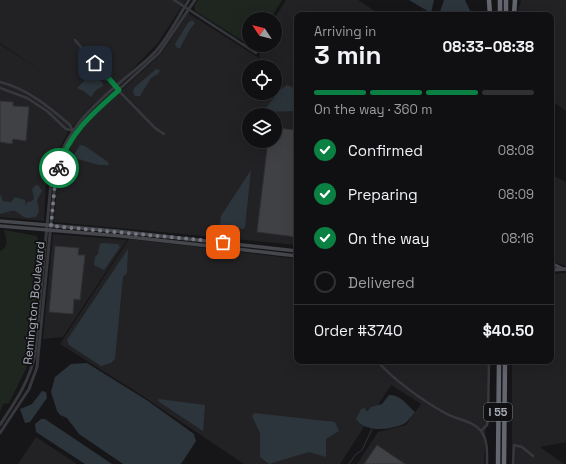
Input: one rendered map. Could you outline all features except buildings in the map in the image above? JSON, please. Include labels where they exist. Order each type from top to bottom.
[{"type":"highway","points":[[489,0],[490,12]]},
{"type":"highway","points":[[500,0],[500,12]]},
{"type":"highway","points":[[506,0],[506,12]]},
{"type":"highway","points":[[514,12],[515,0]]},
{"type":"highway","name":"I 55","points":[[498,464],[499,364]]},
{"type":"highway","name":"I 55","points":[[504,464],[505,364]]},
{"type":"main road","points":[[0,221],[49,228],[294,256]]},
{"type":"main road","points":[[0,226],[49,228],[294,251]]},
{"type":"main road","points":[[554,264],[565,269]]},
{"type":"main road","points":[[554,270],[565,269]]},
{"type":"street","points":[[174,0],[184,8],[256,53]]},
{"type":"street","name":"Remington Boulevard","points":[[0,433],[29,389],[37,367],[49,228],[51,183],[55,163],[72,130],[85,115],[156,51],[189,0]]},
{"type":"street","name":"Remington Boulevard","points":[[0,425],[26,385],[31,370],[55,183],[60,165],[76,132],[93,113],[159,53],[195,0]]},
{"type":"street","points":[[75,40],[115,87],[155,128],[164,134]]},
{"type":"street","points":[[0,82],[18,88],[39,100],[70,125],[72,130]]},
{"type":"street","points":[[0,88],[32,101],[66,129],[76,132]]},
{"type":"street","points":[[381,364],[411,390],[446,414],[472,424],[481,431],[487,448],[487,464]]},
{"type":"street","points":[[481,431],[487,425],[488,418],[489,364]]},
{"type":"street","points":[[513,464],[513,447],[516,444],[533,456]]},
{"type":"shaded area","points":[[0,0],[186,0],[158,43],[124,78],[91,106],[68,132],[57,153],[46,185],[44,221],[0,217],[0,44],[50,77],[0,43]]},
{"type":"shaded area","points":[[198,0],[282,0],[274,12],[242,12],[242,41],[195,11],[194,6]]},
{"type":"shaded area","points":[[286,0],[358,0],[376,12],[294,12],[294,245],[54,222],[57,183],[63,162],[77,135],[90,119],[161,54],[188,13],[242,47],[242,52],[250,52],[259,58],[260,52],[282,52],[282,12],[278,12]]},
{"type":"shaded area","points":[[409,0],[434,0],[431,12]]},
{"type":"shaded area","points":[[444,0],[465,0],[471,12],[440,12]]},
{"type":"shaded area","points":[[521,0],[566,0],[566,111],[554,102],[554,12],[518,12]]},
{"type":"shaded area","points":[[192,20],[195,23],[190,29],[180,48],[177,48],[175,44],[188,23]]},
{"type":"shaded area","points":[[156,69],[160,70],[158,74],[151,78],[140,96],[135,96],[133,92],[134,88]]},
{"type":"shaded area","points":[[92,73],[103,83],[103,86],[96,90],[91,97],[77,88]]},
{"type":"shaded area","points":[[287,85],[294,88],[294,111],[282,111],[282,108],[266,108],[272,100],[282,100],[282,89]]},
{"type":"shaded area","points":[[80,145],[85,146],[108,162],[109,165],[99,165],[74,158],[74,155]]},
{"type":"shaded area","points":[[251,170],[245,227],[243,229],[220,225],[221,216]]},
{"type":"shaded area","points":[[554,177],[566,182],[566,266],[554,262]]},
{"type":"shaded area","points":[[38,185],[42,191],[37,200],[39,211],[36,217],[26,218],[16,211],[0,214],[0,194],[3,201],[11,202],[15,197],[25,200],[26,207],[27,202],[34,199],[32,189]]},
{"type":"shaded area","points":[[4,230],[37,236],[40,251],[33,335],[30,337],[27,367],[9,403],[3,404],[0,412],[0,251],[6,245]]},
{"type":"shaded area","points":[[53,234],[127,240],[63,337],[43,339]]},
{"type":"shaded area","points":[[129,239],[294,259],[294,364],[489,364],[484,464],[357,464],[378,432],[406,425],[421,404],[391,385],[340,464],[244,464],[135,391],[60,344]]},
{"type":"shaded area","points":[[100,244],[118,244],[120,247],[104,270],[94,265],[95,257],[98,254]]},
{"type":"shaded area","points":[[128,249],[127,273],[123,277],[115,359],[111,363],[101,366],[69,345],[67,340]]},
{"type":"shaded area","points":[[566,273],[566,442],[540,447],[564,464],[512,464],[512,364],[554,364],[554,274]]},
{"type":"shaded area","points":[[87,363],[148,401],[194,434],[196,441],[181,464],[123,464],[79,434],[67,418],[60,415],[57,411],[51,392],[55,377],[71,364]]},
{"type":"shaded area","points":[[42,391],[46,392],[47,398],[30,422],[25,423],[20,409],[32,404]]},
{"type":"shaded area","points":[[389,395],[397,396],[415,412],[404,424],[392,428],[378,429],[366,427],[356,419],[361,409],[365,408],[367,412],[371,407],[382,404]]},
{"type":"shaded area","points":[[159,399],[205,405],[203,431],[158,401]]},
{"type":"shaded area","points":[[254,413],[335,422],[339,431],[326,439],[326,457],[309,452],[269,464],[260,457],[260,433],[252,416]]},
{"type":"shaded area","points":[[41,419],[45,419],[112,464],[85,464],[36,432],[35,424]]},
{"type":"shaded area","points":[[36,437],[77,464],[18,464]]},
{"type":"waterway","points":[[349,464],[355,455],[362,450],[372,429]]},
{"type":"way so far","points":[[59,168],[55,183],[51,226],[223,242]]},
{"type":"route","points":[[59,168],[68,145],[76,132],[93,113],[119,90],[95,63]]}]
